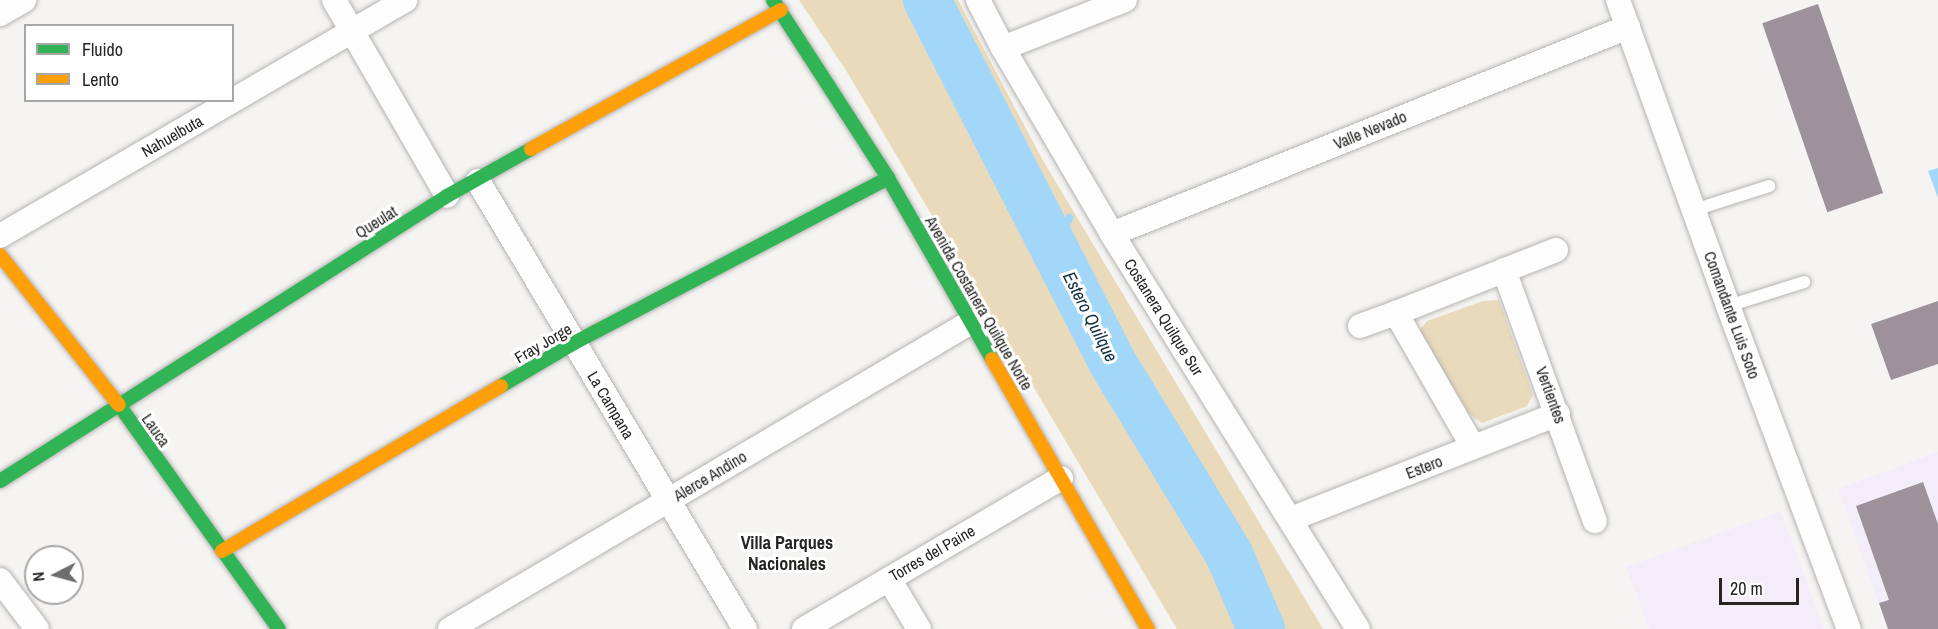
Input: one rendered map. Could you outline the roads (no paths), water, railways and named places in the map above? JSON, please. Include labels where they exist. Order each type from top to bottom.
[{"type":"street","points":[[0,14],[24,0]]},
{"type":"street","points":[[334,0],[447,196]]},
{"type":"street","name":"Nahuelbuta","points":[[234,100],[405,0]]},
{"type":"street","name":"Costanera Quilque Sur","points":[[978,0],[1003,48],[1112,234],[1358,629]]},
{"type":"street","points":[[1003,48],[1125,0]]},
{"type":"street","name":"Comandante Luis Soto","points":[[1618,0],[1728,306],[1849,629]]},
{"type":"street","name":"Avenida Costanera Quilque Norte","points":[[777,5],[888,178],[1148,629]]},
{"type":"street","name":"Queulat","points":[[0,481],[447,196],[478,181],[777,5]]},
{"type":"street","name":"Valle Nevado","points":[[1112,234],[1628,27]]},
{"type":"street","name":"Nahuelbuta","points":[[0,236],[231,102]]},
{"type":"street","name":"Fray Jorge","points":[[222,551],[574,343],[888,178]]},
{"type":"street","name":"La Campana","points":[[478,181],[745,629]]},
{"type":"street","points":[[1360,326],[1556,250]]},
{"type":"street","name":"Lauca","points":[[0,255],[119,405],[279,629]]},
{"type":"street","name":"Vertientes","points":[[1504,270],[1595,521]]},
{"type":"street","points":[[1396,313],[1473,447]]},
{"type":"street","name":"Alerce Andino","points":[[450,629],[971,321]]},
{"type":"street","name":"Estero","points":[[1291,519],[1558,414]]},
{"type":"street","name":"Torres del Paine","points":[[804,629],[1061,478]]},
{"type":"street","points":[[889,579],[919,629]]},
{"type":"street","points":[[0,580],[36,629]]},
{"type":"lane","points":[[1694,210],[1769,186]]},
{"type":"lane","points":[[1728,306],[1804,282]]},
{"type":"water","points":[[1938,168],[1938,198],[1928,171]]},
{"type":"waterway","name":"Estero Quilque","points":[[927,0],[1111,360],[1229,554],[1261,629]]},
{"type":"waterway","points":[[1054,248],[1069,218]]},
{"type":"district","name":"Villa Parques Nacionales","points":[[787,554]]}]
